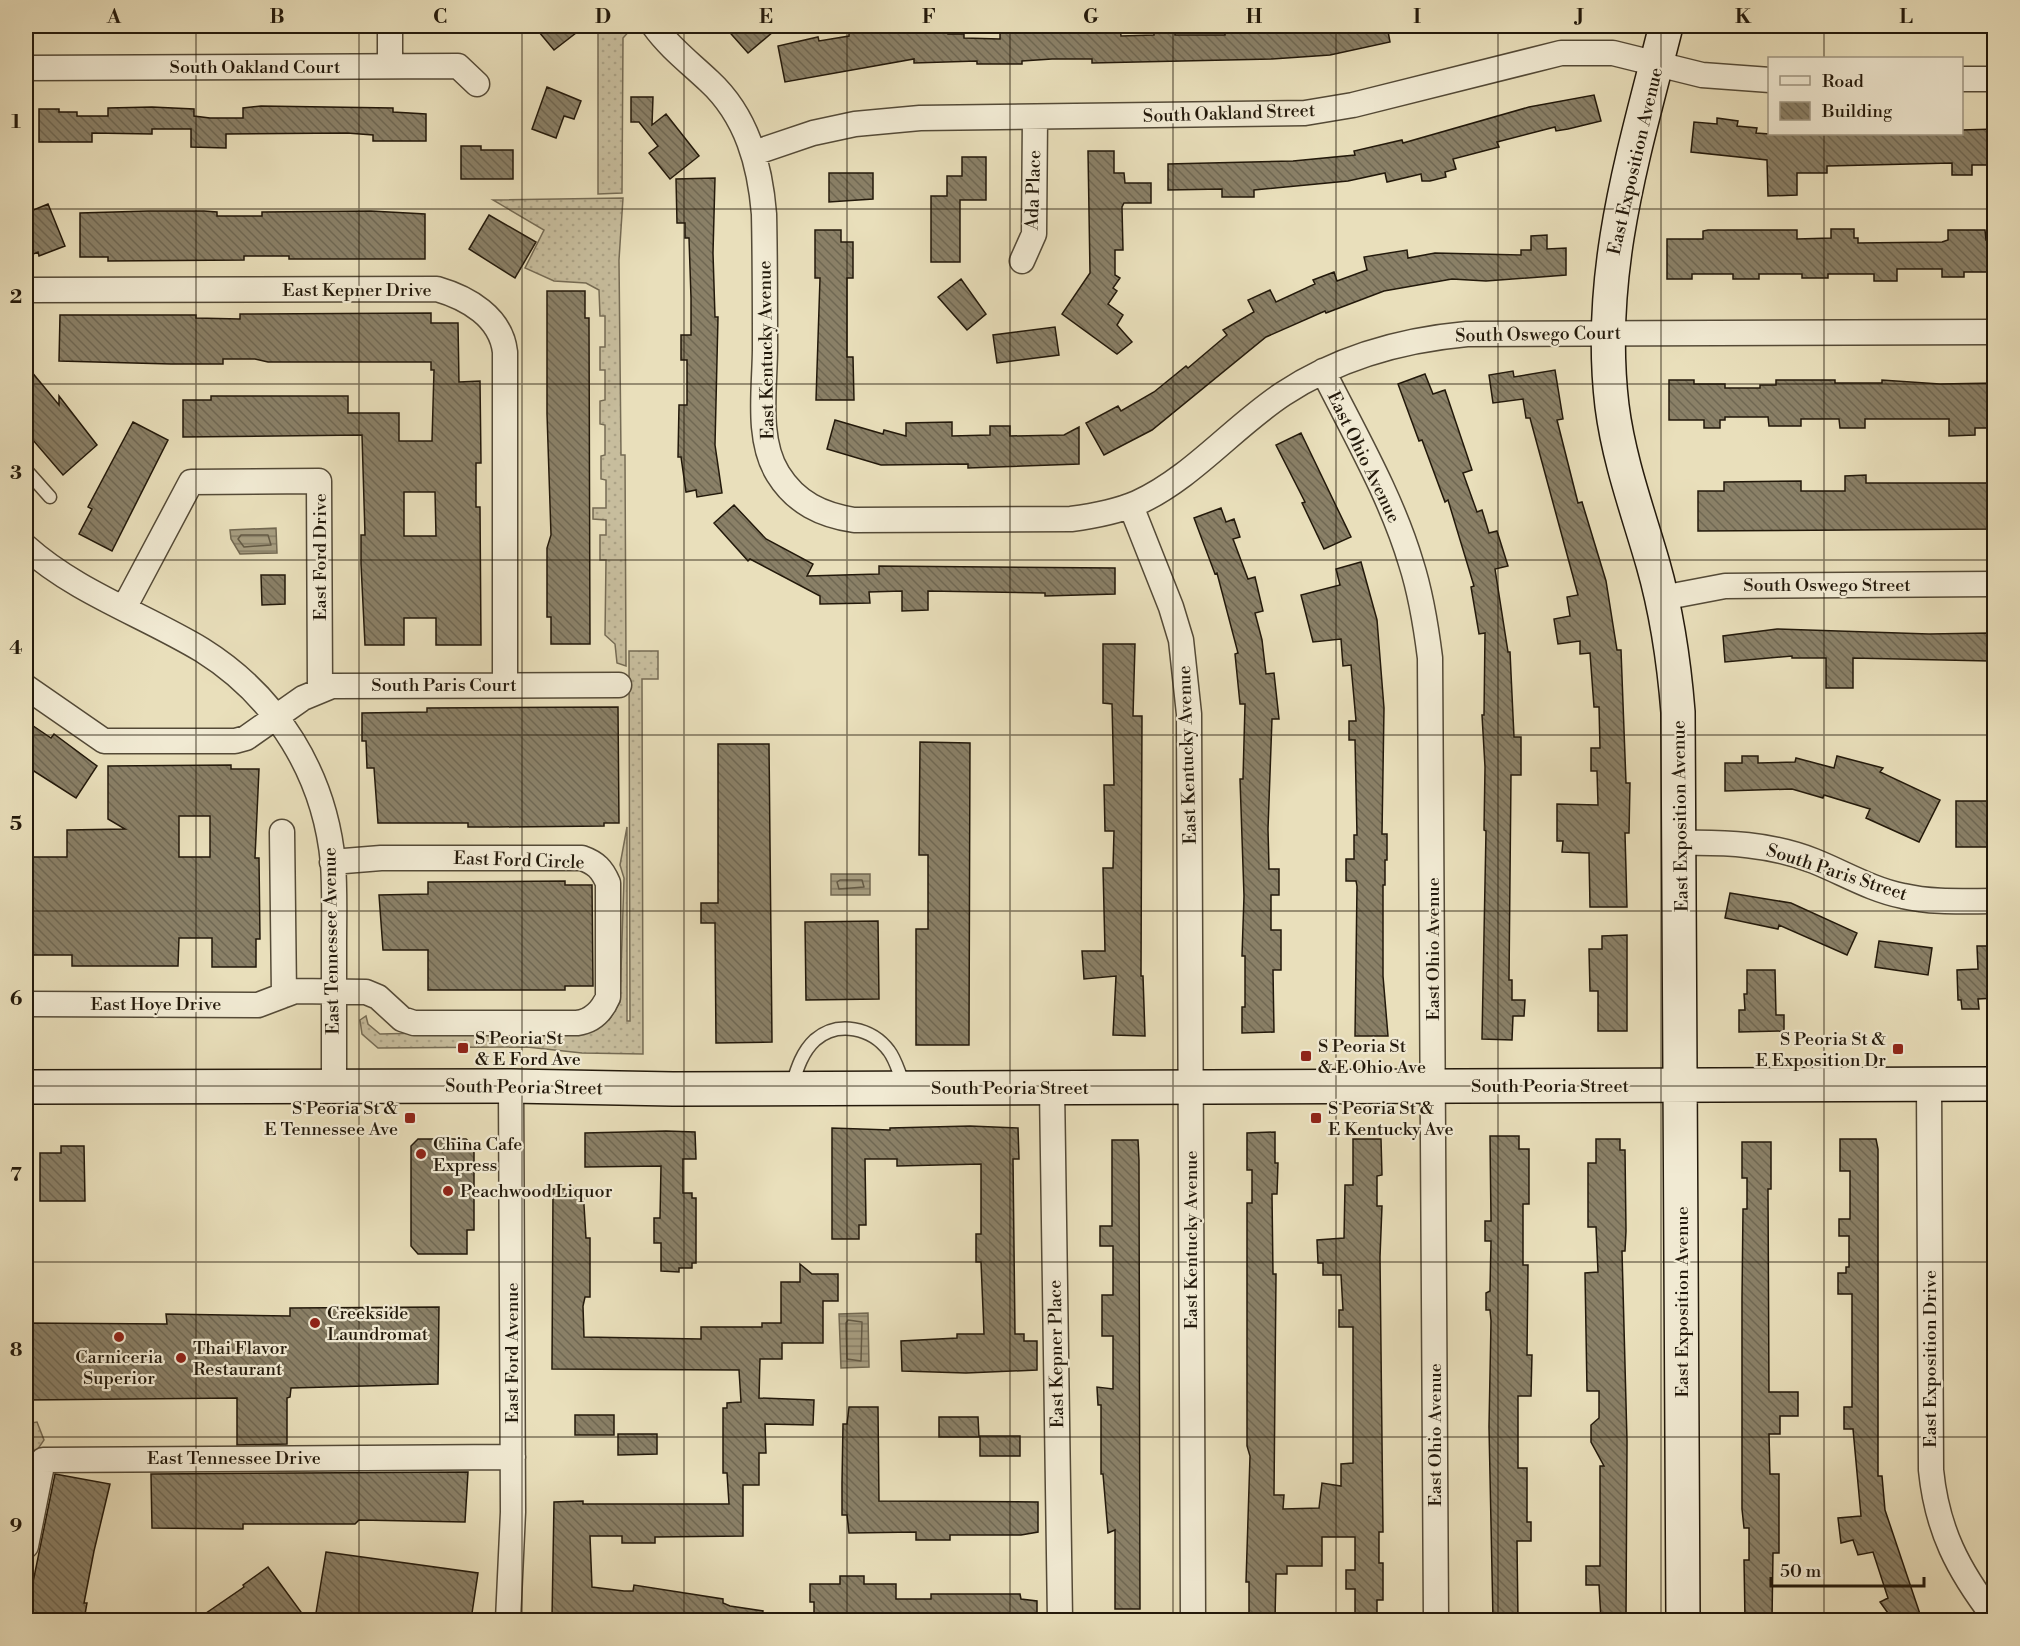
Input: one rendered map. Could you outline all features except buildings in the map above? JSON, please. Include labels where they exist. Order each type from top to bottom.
[{"type":"main road","name":"East Exposition Avenue","points":[[1666,26],[1620,210],[1611,271],[1607,333],[1617,437],[1632,498],[1662,598],[1670,642],[1678,712],[1683,1620]]},
{"type":"main road","name":"South Peoria Street","points":[[26,1088],[511,1086],[791,1089],[1995,1084]]},
{"type":"street","points":[[390,26],[390,66]]},
{"type":"street","name":"East Kentucky Avenue","points":[[654,26],[661,36],[712,83],[730,106],[754,153],[761,182],[764,214],[765,437],[778,474],[793,493],[808,506],[830,516],[854,520],[1071,519],[1101,515],[1131,506],[1171,606],[1187,675],[1191,1088],[1192,1620]]},
{"type":"street","name":"South Oakland Street","points":[[754,153],[813,133],[876,121],[920,118],[1305,113],[1353,105],[1561,53],[1612,53],[1702,75],[1768,80]]},
{"type":"street","name":"South Oakland Court","points":[[26,68],[458,66],[477,84]]},
{"type":"street","points":[[1963,79],[1995,79]]},
{"type":"street","name":"Ada Place","points":[[1022,261],[1034,234],[1035,117]]},
{"type":"street","name":"East Kepner Drive","points":[[26,290],[437,290],[453,294],[488,315],[499,328],[505,352],[506,685]]},
{"type":"street","name":"South Oswego Court","points":[[1131,506],[1166,487],[1275,399],[1323,371],[1393,345],[1430,337],[1467,334],[1995,332]]},
{"type":"street","name":"East Ohio Avenue","points":[[1323,371],[1394,517],[1411,563],[1424,610],[1432,699],[1436,1620]]},
{"type":"street","name":"East Ford Drive","points":[[124,608],[191,482],[320,481],[320,689]]},
{"type":"street","name":"East Tennessee Avenue","points":[[27,550],[65,576],[201,649],[224,665],[246,683],[277,716],[306,762],[317,789],[332,862],[334,1086]]},
{"type":"street","name":"South Oswego Street","points":[[1662,598],[1725,586],[1995,584]]},
{"type":"street","name":"South Paris Court","points":[[277,716],[320,689],[332,686],[619,685]]},
{"type":"street","points":[[26,687],[104,741],[235,741],[246,738],[277,716]]},
{"type":"street","points":[[282,832],[284,995]]},
{"type":"street","name":"South Paris Street","points":[[1680,843],[1742,844],[1771,848],[1813,860],[1867,885],[1903,896],[1940,902],[1995,901]]},
{"type":"street","name":"East Ford Circle","points":[[332,862],[381,858],[582,858],[594,862],[603,872],[608,883],[608,997],[603,1009],[584,1022],[414,1023],[402,1019],[378,997],[366,992],[334,990]]},
{"type":"street","name":"East Hoye Drive","points":[[26,1004],[258,1005],[295,991],[334,990]]},
{"type":"street","name":"East Exposition Drive","points":[[1929,1084],[1933,1493],[1942,1527],[1955,1560],[1995,1617]]},
{"type":"street","name":"East Ford Avenue","points":[[508,1620],[513,1457],[511,1086]]},
{"type":"street","name":"East Kepner Place","points":[[1052,1088],[1060,1620]]},
{"type":"street","name":"East Tennessee Drive","points":[[26,1546],[43,1460],[513,1457]]},
{"type":"lane","points":[[26,470],[50,497]]},
{"type":"lane","points":[[791,1089],[800,1062],[816,1040],[827,1033],[850,1029],[867,1033],[878,1039],[890,1052],[906,1088]]},
{"type":"shaded area","points":[[598,26],[630,26],[632,28],[623,38],[622,193],[598,194]]},
{"type":"shaded area","points":[[623,198],[619,260],[621,455],[625,455],[626,666],[617,663],[615,644],[605,635],[606,560],[600,560],[600,535],[606,535],[606,520],[593,519],[593,508],[606,508],[606,480],[601,479],[601,456],[605,455],[605,425],[600,424],[600,401],[605,400],[605,370],[600,370],[600,347],[605,347],[605,316],[600,316],[599,290],[586,283],[554,281],[525,268],[544,230],[493,200]]},
{"type":"shaded area","points":[[629,651],[658,651],[658,679],[642,679],[643,1054],[582,1053],[527,1047],[378,1048],[362,1034],[360,1020],[366,1016],[368,1024],[380,1034],[590,1029],[609,1020],[620,1002],[624,878],[620,865],[627,827],[627,1021],[630,1021]]},
{"type":"shaded area","points":[[37,1422],[44,1440],[29,1462],[26,1482],[26,1424]]},
{"type":"water","points":[[276,528],[277,553],[240,554],[231,539],[230,530]]},
{"type":"water","points":[[831,874],[870,874],[870,895],[831,895]]},
{"type":"water","points":[[868,1313],[869,1367],[841,1368],[839,1314]]},
{"type":"place","name":"S Peoria St & E Ford Ave","points":[[463,1048]]},
{"type":"place","name":"S Peoria St & E Exposition Dr","points":[[1898,1049]]},
{"type":"place","name":"S Peoria St & E Ohio Ave","points":[[1306,1056]]},
{"type":"place","name":"S Peoria St & E Tennessee Ave","points":[[410,1118]]},
{"type":"place","name":"S Peoria St & E Kentucky Ave","points":[[1316,1118]]},
{"type":"place","name":"China Cafe Express","points":[[421,1154]]},
{"type":"place","name":"Peachwood Liquor","points":[[448,1191]]},
{"type":"place","name":"Creekside Laundromat","points":[[315,1323]]},
{"type":"place","name":"Carniceria Superior","points":[[119,1337]]},
{"type":"place","name":"Thai Flavor Restaurant","points":[[181,1358]]}]
